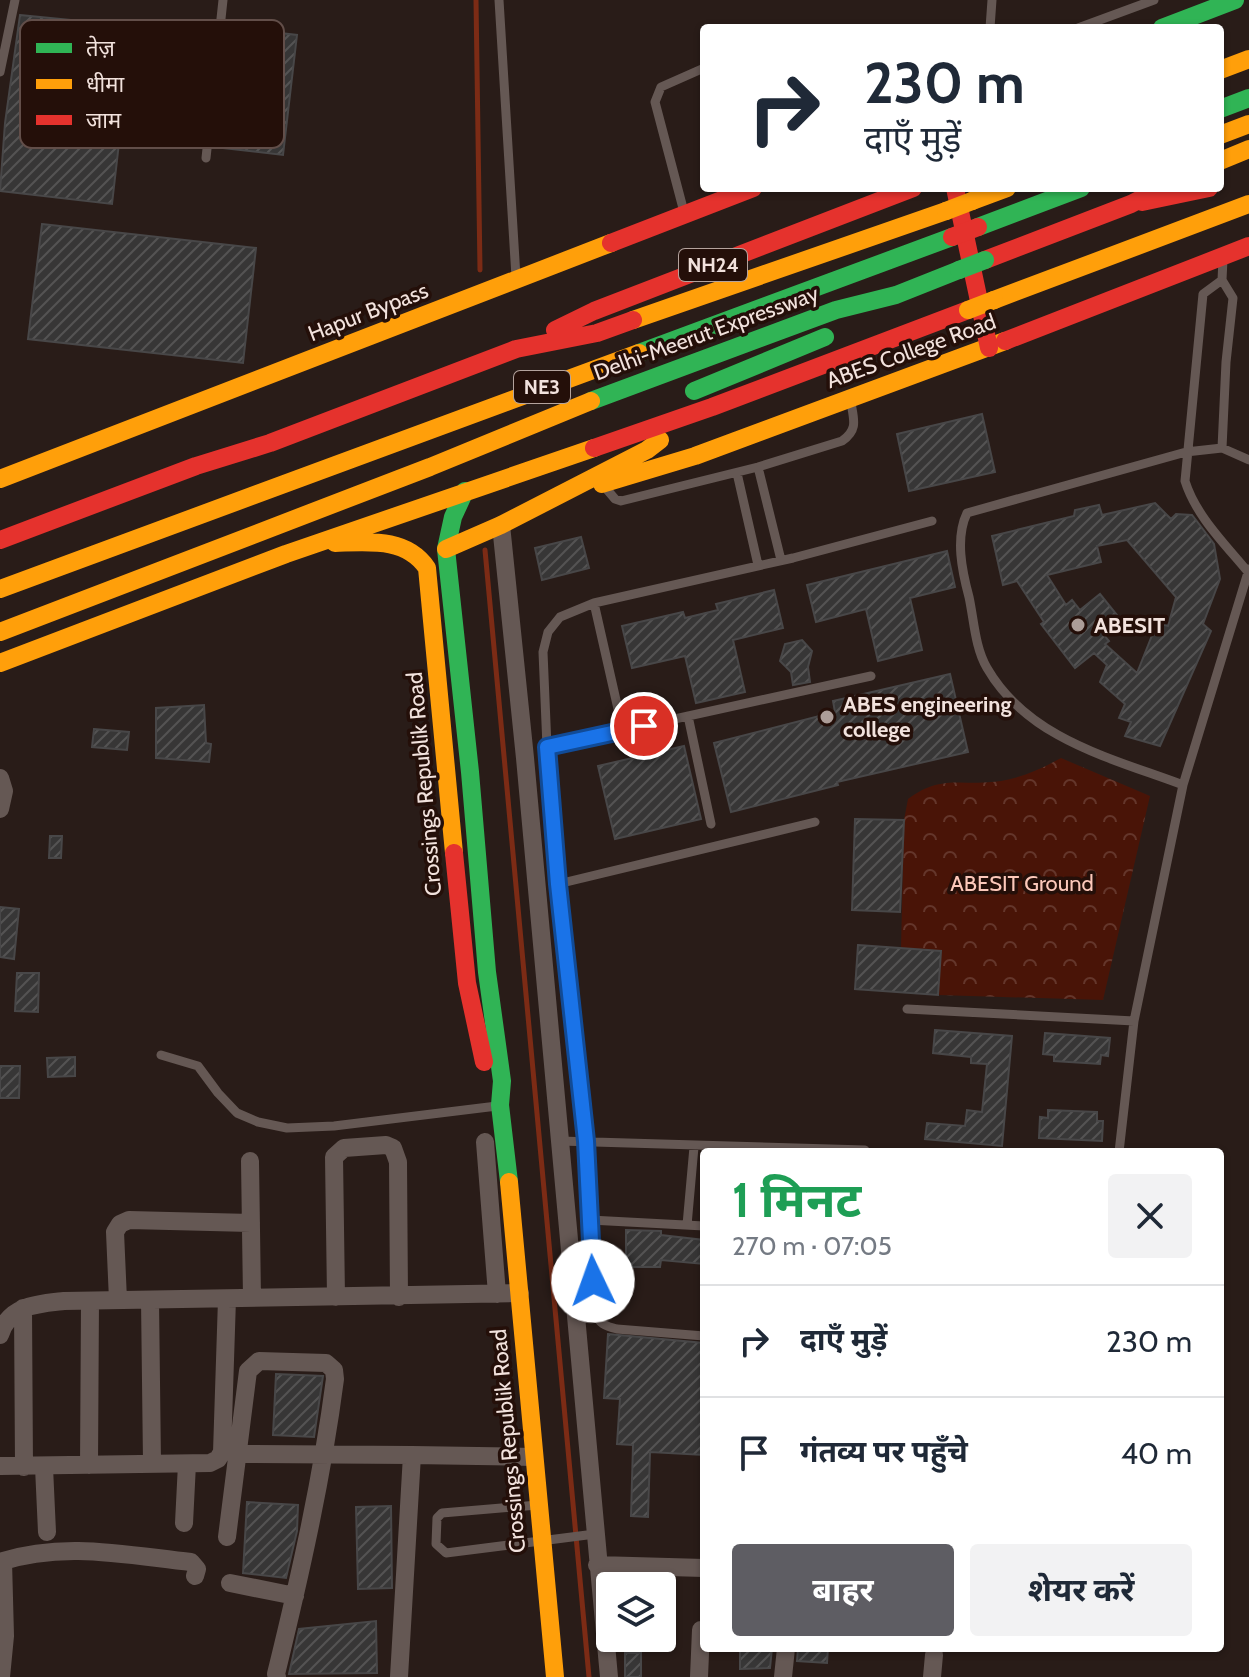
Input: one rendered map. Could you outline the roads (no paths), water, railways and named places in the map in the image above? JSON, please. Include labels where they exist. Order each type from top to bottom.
[{"type":"main road","points":[[1172,24],[1235,0]]},
{"type":"main road","points":[[1224,68],[1249,59]]},
{"type":"main road","points":[[1224,107],[1249,98]]},
{"type":"main road","points":[[1224,133],[1249,124]]},
{"type":"main road","points":[[1224,159],[1249,149]]},
{"type":"main road","name":"Hapur Bypass","points":[[4,474],[743,192]]},
{"type":"main road","name":"NH24","points":[[516,349],[594,311],[903,192]]},
{"type":"main road","points":[[956,192],[989,348]]},
{"type":"main road","points":[[0,538],[196,466],[270,443],[516,349],[597,333],[996,192]]},
{"type":"main road","name":"Delhi-Meerut Expressway","points":[[0,589],[1070,192]]},
{"type":"main road","name":"Delhi-Meerut Expressway","points":[[0,632],[606,396],[836,310],[896,295],[1131,204],[1154,192]]},
{"type":"main road","points":[[1131,204],[1190,192]]},
{"type":"main road","points":[[0,663],[322,542],[673,421],[1249,204]]},
{"type":"main road","points":[[662,343],[667,331],[676,325],[877,251],[889,243],[901,227]]},
{"type":"main road","name":"ABES College Road","points":[[593,483],[644,472],[850,399],[1249,246]]},
{"type":"main road","points":[[676,398],[863,321],[896,295]]},
{"type":"main road","points":[[465,491],[496,468],[620,420]]},
{"type":"main road","points":[[446,549],[593,483],[647,450],[662,438],[673,421]]},
{"type":"main road","name":"Crossings Republik Road","points":[[465,491],[453,517],[446,549],[487,972],[502,1081],[500,1105],[515,1227],[555,1677]]},
{"type":"main road","name":"Crossings Republik Road","points":[[322,542],[404,548],[419,555],[427,568],[467,983],[488,1078],[500,1105]]},
{"type":"street","points":[[501,525],[587,1427],[587,1535],[597,1565],[609,1677]]},
{"type":"street","points":[[0,778],[4,791],[0,809]]},
{"type":"street","points":[[485,1142],[497,1294]]},
{"type":"street","points":[[336,1297],[334,1157],[344,1148],[386,1145],[393,1148],[398,1162],[399,1297]]},
{"type":"street","points":[[250,1161],[252,1298]]},
{"type":"street","points":[[118,1300],[115,1232],[120,1224],[129,1220],[251,1223]]},
{"type":"street","points":[[0,1335],[3,1323],[15,1311],[33,1304],[520,1293]]},
{"type":"street","points":[[0,1466],[187,1464],[210,1463],[218,1459],[222,1452],[227,1299]]},
{"type":"street","points":[[150,1300],[152,1463]]},
{"type":"street","points":[[89,1465],[90,1301]]},
{"type":"street","points":[[23,1308],[24,1467]]},
{"type":"street","points":[[227,1537],[248,1371],[259,1361],[326,1363],[334,1370],[335,1379],[325,1456],[277,1677]]},
{"type":"street","points":[[236,1454],[534,1457]]},
{"type":"street","points":[[399,1677],[412,1455]]},
{"type":"street","points":[[184,1523],[187,1464]]},
{"type":"street","points":[[44,1467],[47,1532]]},
{"type":"street","points":[[1,1677],[5,1636],[2,1561],[43,1551],[79,1550],[191,1562],[197,1569],[195,1576]]},
{"type":"street","points":[[597,1565],[700,1568]]},
{"type":"street","points":[[230,1583],[295,1596]]},
{"type":"street","points":[[699,1677],[700,1652]]},
{"type":"street","points":[[783,1677],[786,1652]]},
{"type":"street","points":[[932,1677],[934,1655]]},
{"type":"lane","points":[[0,72],[15,0]]},
{"type":"lane","points":[[221,20],[223,0]]},
{"type":"lane","points":[[499,0],[516,281]]},
{"type":"lane","points":[[990,24],[992,0]]},
{"type":"lane","points":[[1089,24],[1154,0]]},
{"type":"lane","points":[[685,215],[655,102],[661,87],[700,70]]},
{"type":"lane","points":[[206,158],[207,148]]},
{"type":"lane","points":[[1222,448],[1233,298],[1222,280],[1223,256]]},
{"type":"lane","points":[[1119,1148],[1134,1021],[1183,785],[1248,570],[1202,516],[1185,481],[1203,294],[1222,280]]},
{"type":"lane","points":[[593,483],[621,501],[737,473],[842,441],[852,434],[855,425],[850,399]]},
{"type":"lane","points":[[1183,785],[1069,742],[1047,730],[1011,700],[986,667],[980,649],[965,584],[961,526],[967,513],[1186,452],[1222,448],[1249,460]]},
{"type":"lane","points":[[758,467],[781,560]]},
{"type":"lane","points":[[737,473],[758,565]]},
{"type":"lane","points":[[700,1336],[617,1329],[603,1325],[597,1319],[586,1141],[558,884],[547,747],[543,652],[548,632],[560,617],[594,603],[932,521]]},
{"type":"lane","points":[[594,603],[623,731]]},
{"type":"lane","points":[[547,747],[871,676]]},
{"type":"lane","points":[[688,716],[711,824]]},
{"type":"lane","points":[[558,884],[815,822]]},
{"type":"lane","points":[[907,1009],[1134,1021]]},
{"type":"lane","points":[[161,1055],[198,1066],[237,1113],[258,1122],[287,1128],[334,1126],[500,1105]]},
{"type":"lane","points":[[560,1141],[751,1148]]},
{"type":"lane","points":[[687,1225],[694,1147]]},
{"type":"lane","points":[[590,1220],[700,1226]]},
{"type":"lane","points":[[538,1505],[442,1513],[437,1518],[436,1544],[446,1553],[587,1535]]},
{"type":"waterway","points":[[476,0],[480,270]]},
{"type":"waterway","points":[[485,550],[589,1677]]},
{"type":"place","name":"ABESIT","points":[[1078,625]]},
{"type":"place","name":"ABES engineering college","points":[[827,717]]},
{"type":"park label","name":"ABESIT Ground","points":[[1022,883]]}]
